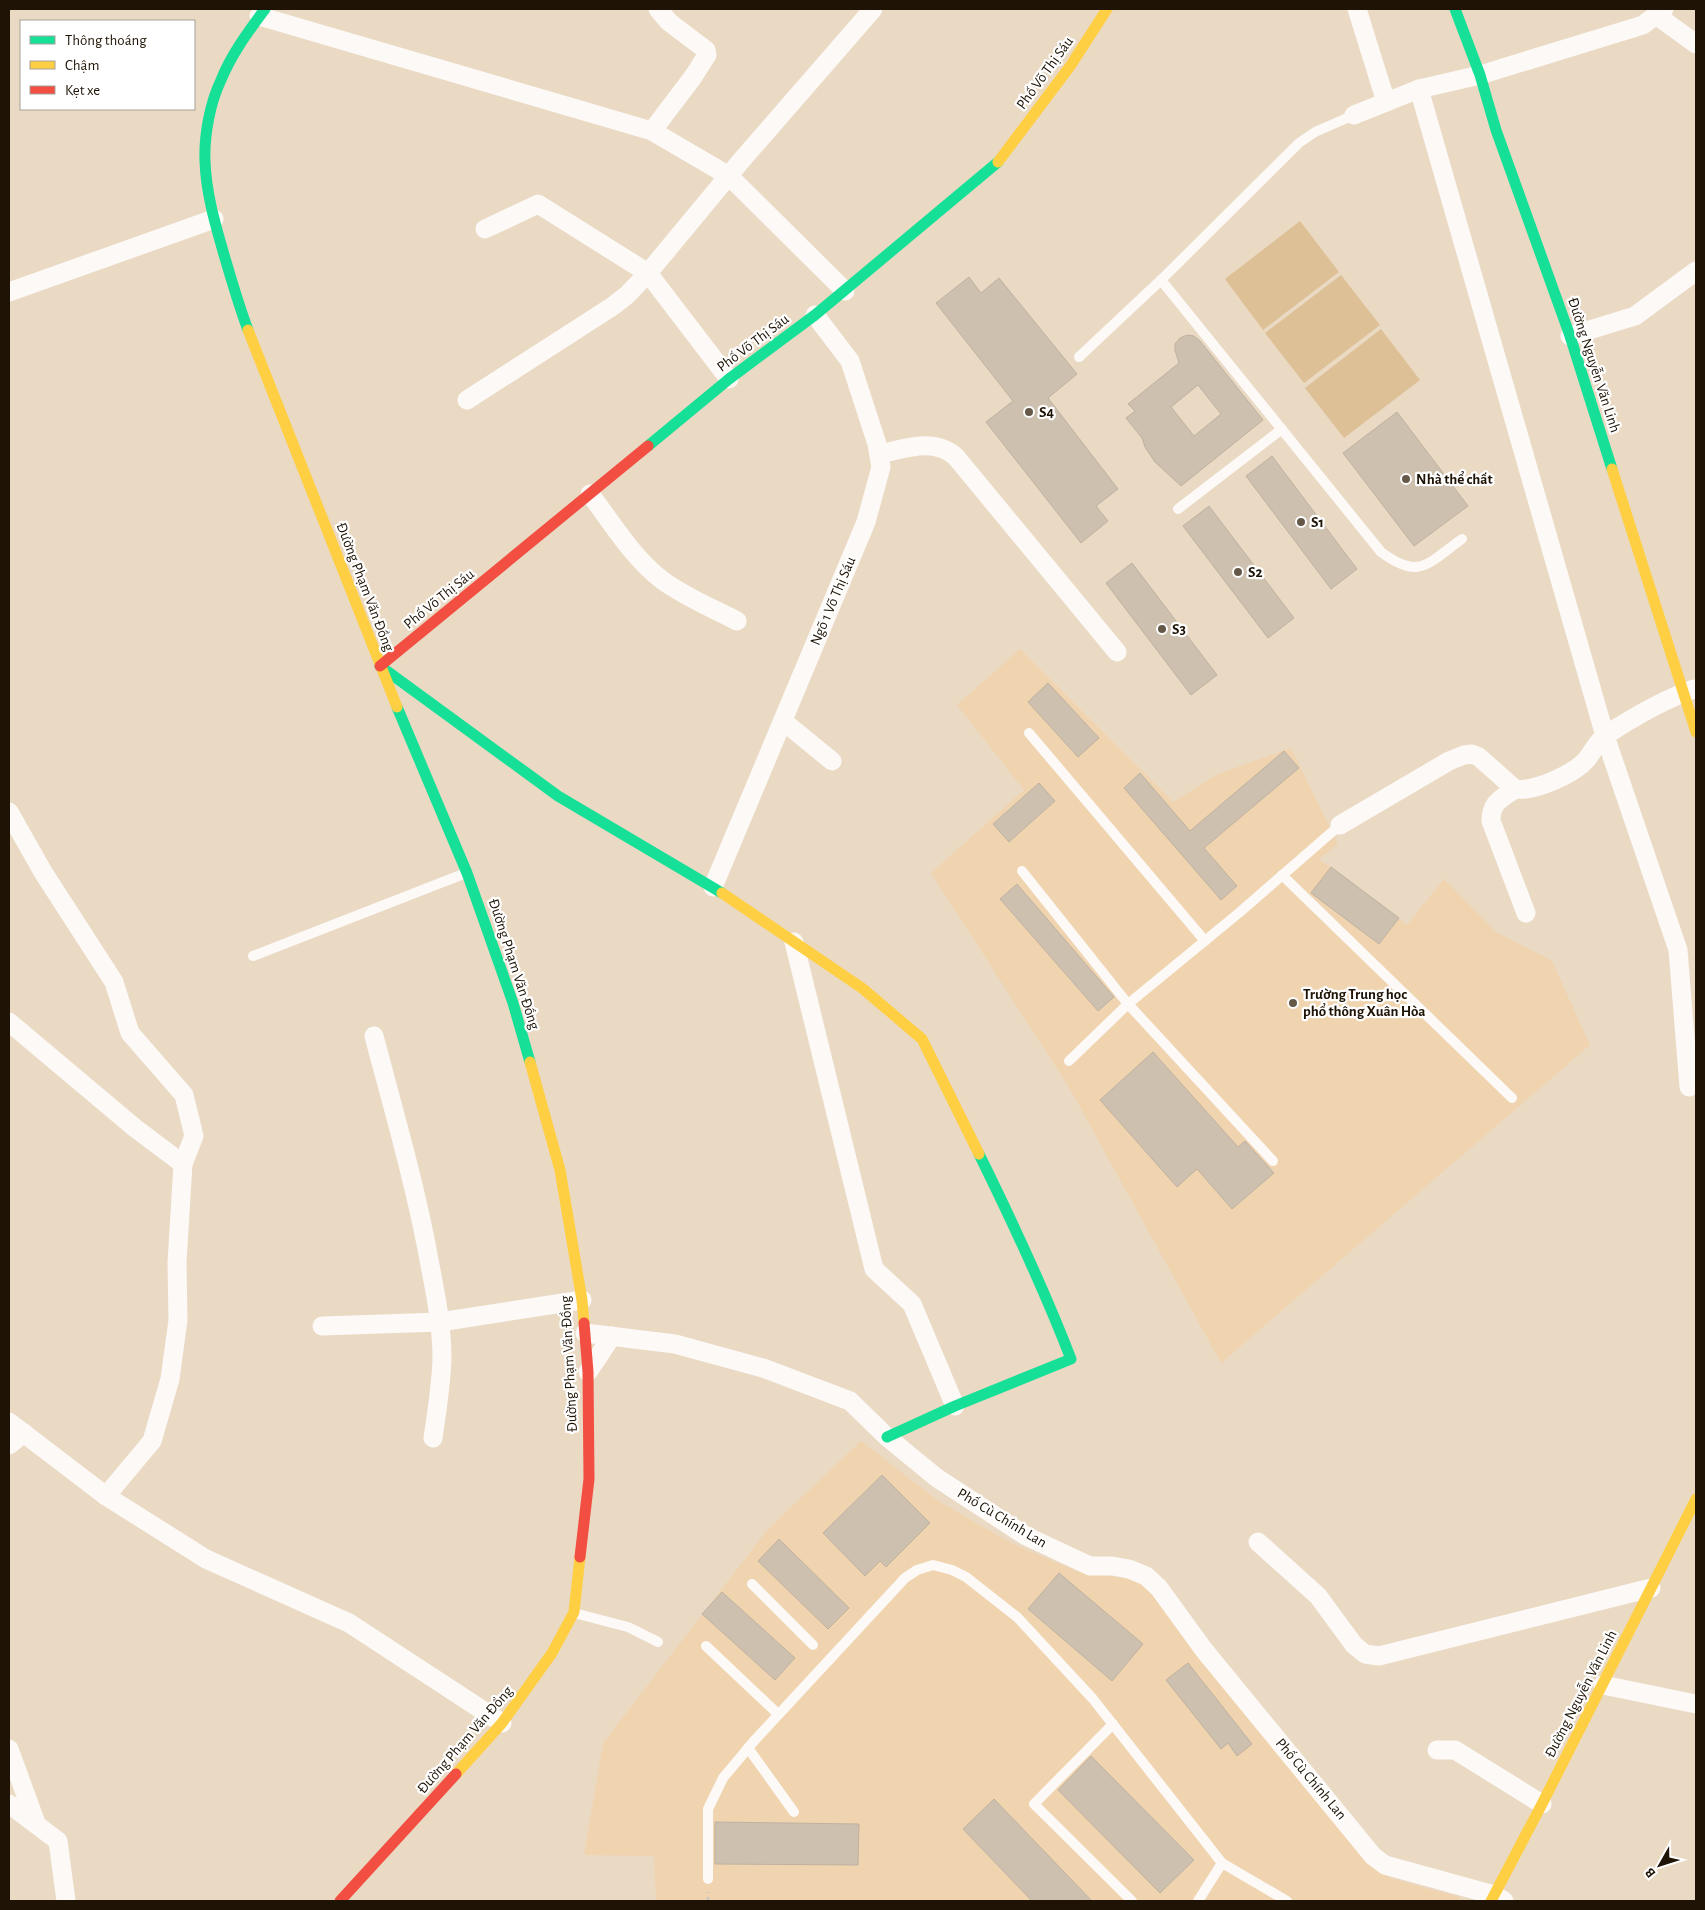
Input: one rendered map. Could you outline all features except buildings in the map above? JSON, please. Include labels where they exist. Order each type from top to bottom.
[{"type":"street","points":[[652,130],[708,55],[706,50],[669,22],[658,9]]},
{"type":"street","points":[[467,400],[613,306],[628,294],[873,9]]},
{"type":"street","name":"Phố Võ Thị Sáu","points":[[380,666],[729,379],[816,315],[1001,159],[1071,65],[1108,9]]},
{"type":"street","points":[[1357,9],[1386,102]]},
{"type":"street","name":"Đường Nguyễn Văn Linh","points":[[1455,9],[1480,75],[1496,130],[1570,336],[1690,690],[1696,732]]},
{"type":"street","points":[[262,12],[652,130],[729,176],[845,291]]},
{"type":"street","name":"Đường Phạm Văn Đồng","points":[[262,12],[235,50],[220,81],[212,107],[205,155],[214,219],[240,308],[380,666],[467,873],[512,1003],[560,1170],[582,1300],[588,1372],[589,1479],[574,1612],[552,1653],[502,1723],[340,1901]]},
{"type":"street","points":[[1354,115],[1419,89],[1480,75],[1643,25],[1660,12],[1696,44]]},
{"type":"street","points":[[1419,89],[1605,736],[1678,950],[1689,1087]]},
{"type":"street","points":[[485,229],[538,204],[648,273],[729,379]]},
{"type":"street","points":[[9,292],[214,219]]},
{"type":"street","points":[[1570,336],[1634,316],[1696,271]]},
{"type":"street","name":"Ngõ 1 Võ Thị Sáu","points":[[713,887],[866,522],[880,467],[878,444],[850,361],[816,315]]},
{"type":"street","points":[[879,454],[928,445],[941,446],[950,451],[963,464],[1117,652]]},
{"type":"street","points":[[590,494],[630,548],[648,568],[679,591],[737,621]]},
{"type":"street","points":[[380,666],[558,796],[713,887],[862,988],[922,1039],[1014,1226],[1054,1314],[1071,1359],[955,1406],[887,1437]]},
{"type":"street","points":[[1526,913],[1491,821],[1492,808],[1495,803],[1514,789],[1528,789],[1551,782],[1570,772],[1580,765],[1605,736],[1690,690]]},
{"type":"street","points":[[783,721],[832,761]]},
{"type":"street","points":[[1340,824],[1429,771],[1464,755],[1472,754],[1479,757],[1514,789]]},
{"type":"street","points":[[9,812],[44,872],[114,982],[130,1033],[184,1095],[194,1136],[183,1164],[177,1262],[178,1320],[170,1379],[152,1441],[106,1496]]},
{"type":"street","points":[[794,942],[874,1269],[912,1304],[955,1406]]},
{"type":"street","points":[[9,1022],[135,1128],[183,1164]]},
{"type":"street","points":[[374,1036],[410,1169],[440,1322],[442,1359],[433,1438]]},
{"type":"street","points":[[322,1326],[440,1322],[582,1300]]},
{"type":"street","name":"Phố Cù Chính Lan","points":[[585,1333],[675,1344],[763,1368],[850,1401],[887,1437],[937,1478],[1026,1536],[1090,1566],[1112,1566],[1146,1576],[1159,1588],[1210,1658],[1373,1856],[1385,1865],[1497,1899]]},
{"type":"street","points":[[588,1372],[612,1336]]},
{"type":"street","points":[[9,1445],[16,1427],[106,1496],[206,1559],[349,1623],[502,1723]]},
{"type":"street","name":"Đường Nguyễn Văn Linh","points":[[1497,1899],[1542,1804],[1696,1499]]},
{"type":"street","points":[[1258,1542],[1318,1596],[1354,1645],[1366,1654],[1379,1656],[1651,1588]]},
{"type":"street","points":[[1603,1685],[1696,1704]]},
{"type":"street","points":[[9,1749],[36,1823]]},
{"type":"street","points":[[1437,1750],[1455,1750],[1542,1804]]},
{"type":"street","points":[[9,1804],[58,1841],[66,1901]]},
{"type":"lane","points":[[1079,357],[1161,280],[1299,143],[1330,124],[1354,115]]},
{"type":"lane","points":[[1161,280],[1381,552],[1394,562],[1407,568],[1419,568],[1462,539]]},
{"type":"lane","points":[[1178,509],[1282,429]]},
{"type":"lane","points":[[1029,733],[1205,941]]},
{"type":"lane","points":[[1069,1061],[1128,1004],[1205,941],[1340,824]]},
{"type":"lane","points":[[1022,871],[1128,1004],[1273,1161]]},
{"type":"lane","points":[[253,956],[467,873]]},
{"type":"lane","points":[[1282,875],[1512,1098]]},
{"type":"lane","points":[[708,1879],[708,1809],[723,1778],[778,1714],[905,1578],[917,1570],[933,1565],[952,1570],[966,1577],[1017,1617],[1093,1699],[1222,1863],[1287,1901]]},
{"type":"lane","points":[[752,1584],[813,1645]]},
{"type":"lane","points":[[574,1612],[628,1627],[658,1642]]},
{"type":"lane","points":[[706,1646],[778,1714]]},
{"type":"lane","points":[[1113,1724],[1034,1804],[1132,1901]]},
{"type":"lane","points":[[748,1748],[794,1812]]},
{"type":"lane","points":[[1198,1901],[1222,1863]]},
{"type":"shaded area","points":[[1300,221],[1339,272],[1263,330],[1225,279]]},
{"type":"shaded area","points":[[1341,275],[1380,325],[1304,383],[1265,333]]},
{"type":"shaded area","points":[[1381,329],[1420,380],[1344,438],[1305,388]]},
{"type":"shaded area","name":"Trường Trung học phổ thông Xuân Hòa","points":[[1020,649],[1173,802],[1218,774],[1291,748],[1338,844],[1319,859],[1407,925],[1444,879],[1496,932],[1552,961],[1590,1045],[1221,1363],[1070,1089],[931,873],[1024,790],[957,705]]},
{"type":"shaded area","points":[[861,1441],[940,1502],[1011,1543],[1076,1571],[1141,1581],[1364,1859],[1392,1879],[1460,1897],[1458,1901],[656,1901],[654,1856],[584,1855],[603,1743],[768,1529]]},
{"type":"traffic: fast","points":[[248,330],[212,210],[207,186],[205,151],[208,119],[225,70],[235,52],[265,9]]},
{"type":"traffic: fast","points":[[1455,9],[1480,75],[1496,130],[1570,336],[1612,469]]},
{"type":"traffic: fast","points":[[648,446],[729,379],[815,315],[998,162]]},
{"type":"traffic: fast","points":[[380,666],[558,796],[722,893]]},
{"type":"traffic: fast","points":[[397,707],[467,873],[513,1003],[530,1062]]},
{"type":"traffic: fast","points":[[887,1437],[955,1406],[1071,1359],[1027,1255],[979,1154]]},
{"type":"traffic: slow","points":[[998,162],[1071,65],[1107,9]]},
{"type":"traffic: slow","points":[[248,330],[397,707]]},
{"type":"traffic: slow","points":[[1612,469],[1696,732]]},
{"type":"traffic: slow","points":[[722,893],[862,988],[922,1039],[979,1154]]},
{"type":"traffic: slow","points":[[530,1062],[560,1170],[582,1300],[584,1323]]},
{"type":"traffic: slow","points":[[1491,1901],[1696,1499]]},
{"type":"traffic: slow","points":[[456,1774],[502,1723],[552,1653],[574,1612],[580,1557]]},
{"type":"traffic: jam","points":[[380,666],[648,446]]},
{"type":"traffic: jam","points":[[580,1557],[589,1479],[588,1372],[584,1323]]},
{"type":"traffic: jam","points":[[340,1901],[456,1774]]},
{"type":"place","name":"S4","points":[[1029,412]]},
{"type":"place","name":"Nhà thể chất","points":[[1406,479]]},
{"type":"place","name":"S1","points":[[1301,522]]},
{"type":"place","name":"S2","points":[[1238,572]]},
{"type":"place","name":"S3","points":[[1162,629]]},
{"type":"place","name":"Trường Trung học phổ thông Xuân Hòa","points":[[1293,1003]]}]
